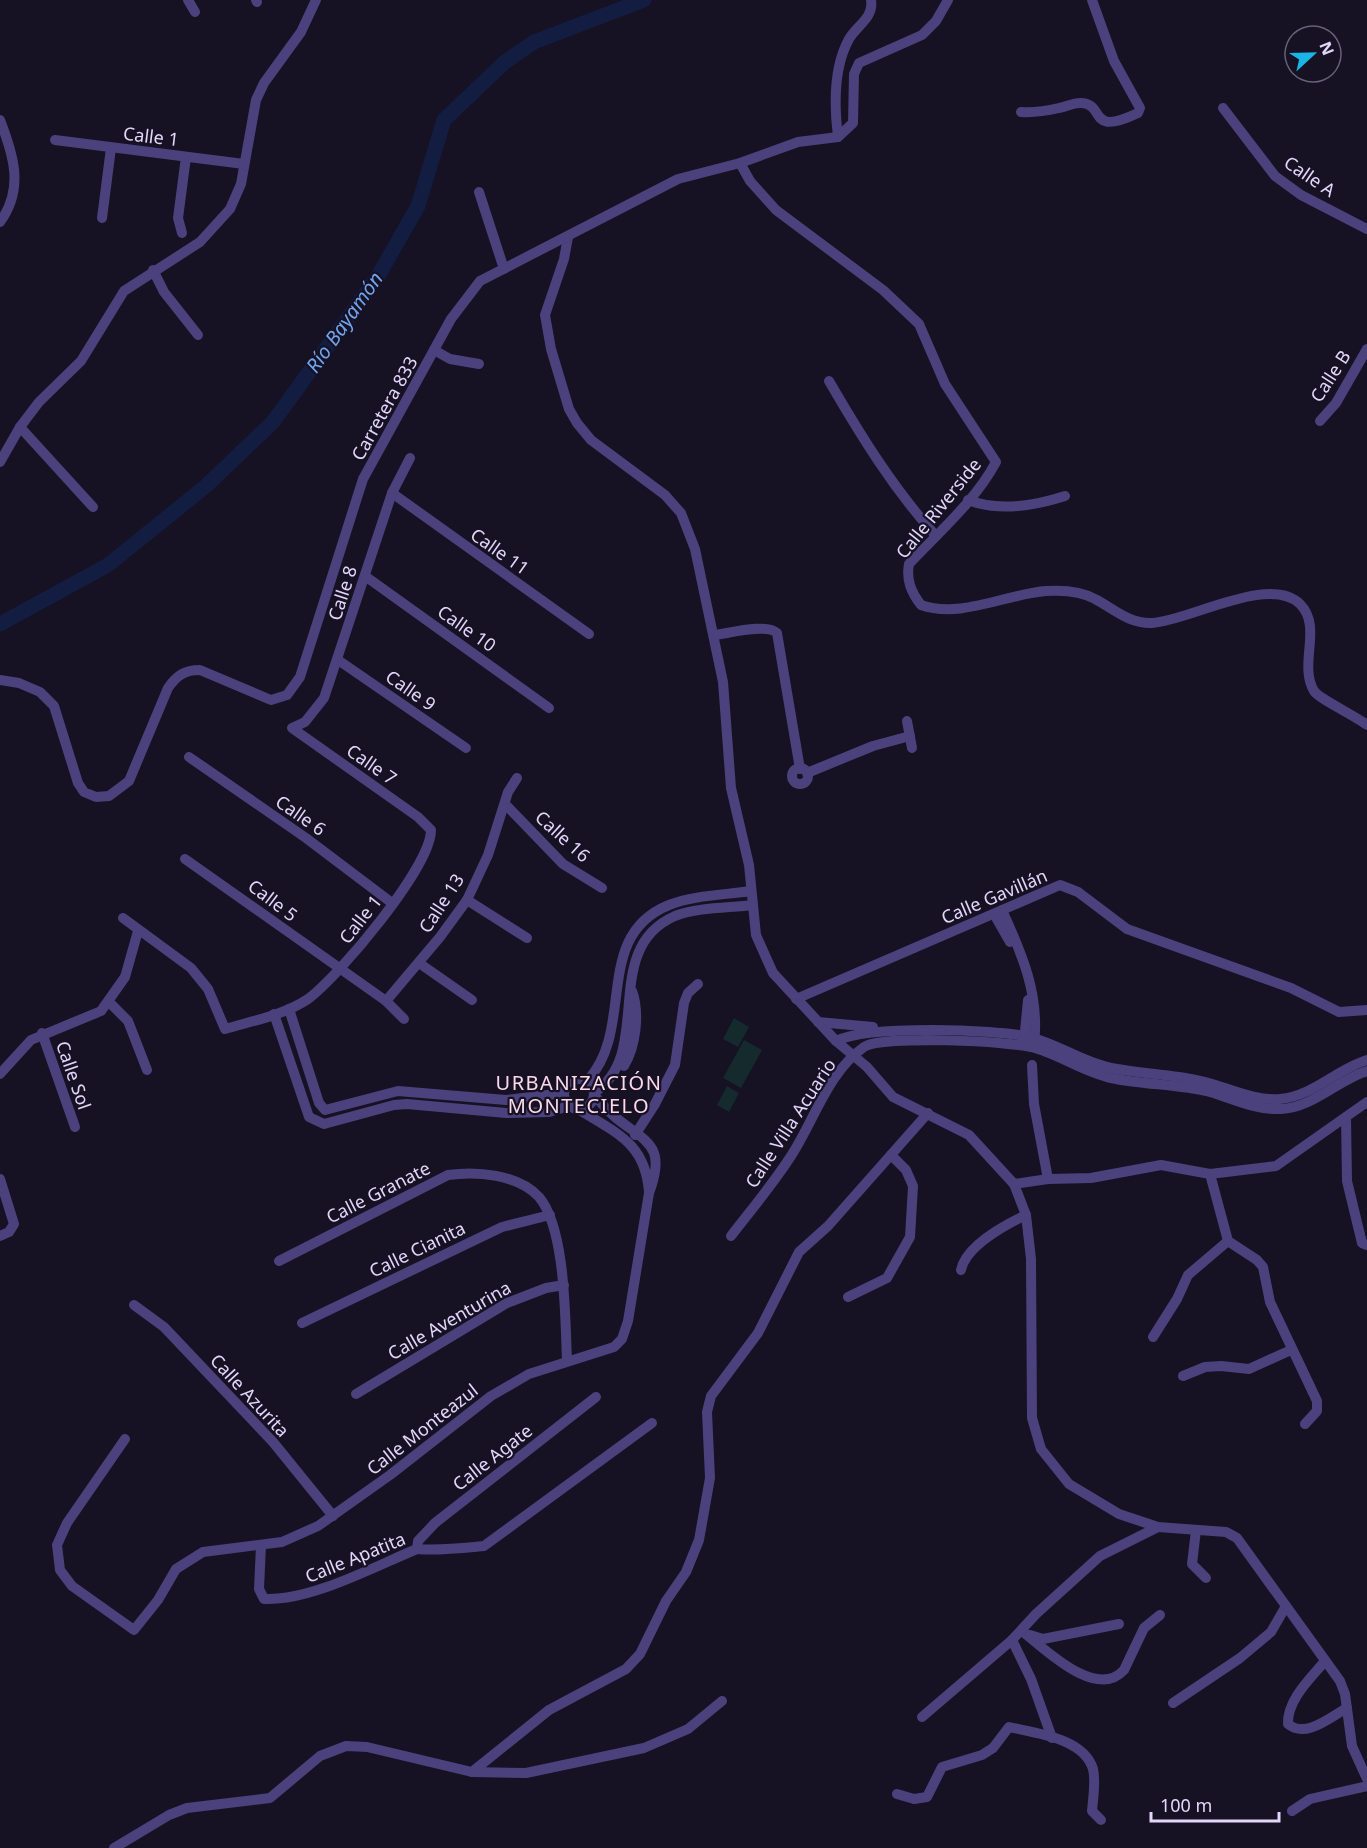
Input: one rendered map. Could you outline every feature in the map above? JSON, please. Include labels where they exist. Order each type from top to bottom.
[{"type":"street","points":[[188,0],[195,12]]},
{"type":"street","points":[[1,456],[39,402],[81,361],[123,291],[200,242],[219,224],[236,196],[256,100],[264,83],[301,32],[316,0]]},
{"type":"street","points":[[838,137],[835,108],[838,68],[849,39],[869,16],[871,0]]},
{"type":"street","points":[[838,137],[853,123],[854,74],[860,63],[922,35],[936,21],[948,0]]},
{"type":"street","points":[[1022,112],[1046,111],[1081,103],[1088,104],[1104,122],[1111,123],[1138,113],[1140,108],[1114,61],[1092,0]]},
{"type":"street","name":"Calle A","points":[[1223,108],[1275,176],[1301,195],[1367,229]]},
{"type":"street","points":[[0,120],[12,151],[17,178],[9,209],[0,222]]},
{"type":"street","name":"Carretera 833","points":[[0,680],[19,683],[40,692],[54,706],[78,783],[84,792],[96,797],[109,796],[129,781],[168,688],[175,678],[187,670],[200,670],[271,700],[287,695],[300,677],[363,479],[434,350],[468,294],[480,281],[678,179],[740,163],[798,142],[838,137]]},
{"type":"street","name":"Calle 1","points":[[55,140],[244,164]]},
{"type":"street","points":[[102,218],[111,148]]},
{"type":"street","points":[[0,152],[12,151]]},
{"type":"street","points":[[182,233],[178,218],[186,157]]},
{"type":"street","name":"Calle Riverside","points":[[740,163],[750,181],[776,210],[883,290],[919,324],[945,384],[996,462],[989,475],[968,500],[909,564],[907,575],[916,599],[921,604],[944,610],[1045,591],[1064,592],[1093,597],[1129,620],[1153,623],[1244,598],[1284,594],[1300,604],[1310,620],[1307,670],[1315,693],[1367,725]]},
{"type":"street","points":[[479,192],[504,269]]},
{"type":"street","points":[[568,237],[564,259],[545,315],[551,348],[569,409],[591,440],[665,495],[681,513],[694,549],[715,635],[723,682],[731,788],[749,865],[756,935],[773,973],[818,1022],[867,1067],[893,1097],[969,1135],[1014,1184],[1026,1215],[1031,1259],[1032,1418],[1041,1449],[1069,1484],[1119,1514],[1158,1527],[1226,1532],[1237,1538],[1340,1681],[1345,1694],[1352,1746],[1367,1779]]},
{"type":"street","points":[[153,270],[164,292],[198,335]]},
{"type":"street","name":"Calle B","points":[[1320,421],[1336,404],[1367,349]]},
{"type":"street","points":[[434,350],[450,359],[479,364]]},
{"type":"street","points":[[830,381],[871,452],[906,502],[936,536]]},
{"type":"street","points":[[20,427],[93,507]]},
{"type":"street","name":"Calle 8","points":[[292,728],[305,722],[324,698],[392,493],[410,458]]},
{"type":"street","name":"Calle 11","points":[[392,493],[589,634]]},
{"type":"street","points":[[968,500],[980,505],[1034,506],[1065,496]]},
{"type":"street","name":"Calle 10","points":[[365,576],[549,708]]},
{"type":"street","points":[[715,635],[765,628],[773,629],[777,633],[804,771],[873,746],[910,736]]},
{"type":"street","name":"Calle 9","points":[[338,660],[466,748]]},
{"type":"street","points":[[907,721],[912,748]]},
{"type":"street","name":"Calle 7","points":[[292,728],[418,817],[431,830]]},
{"type":"street","name":"Calle 6","points":[[189,757],[306,838],[392,903]]},
{"type":"street","name":"Calle 13","points":[[386,1001],[419,963],[467,900],[488,855],[508,792],[517,778]]},
{"type":"street","name":"Calle 16","points":[[505,804],[563,864],[602,888]]},
{"type":"street","name":"Calle 1","points":[[138,931],[191,968],[208,988],[225,1029],[289,1010],[323,987],[392,903],[406,890],[431,842],[431,830]]},
{"type":"street","name":"Calle 5","points":[[185,859],[232,890],[386,1001],[404,1019]]},
{"type":"street","name":"Calle Gavillán","points":[[796,999],[1060,885],[1078,892],[1126,929],[1291,988],[1339,1012],[1367,1010]]},
{"type":"street","points":[[588,1080],[598,1069],[610,1042],[621,959],[631,936],[646,917],[671,904],[751,891]]},
{"type":"street","points":[[467,900],[527,938]]},
{"type":"street","points":[[274,1014],[309,1117],[324,1124],[394,1105],[506,1113],[549,1112],[587,1107],[595,1094],[605,1085],[622,1054],[635,962],[642,944],[666,921],[683,913],[753,905]]},
{"type":"street","points":[[998,912],[1024,960],[1033,989],[1029,1042]]},
{"type":"street","points":[[0,1074],[31,1040],[42,1033],[89,1017],[101,1011],[109,1002],[125,977],[138,931],[123,918]]},
{"type":"street","points":[[419,963],[471,1000]]},
{"type":"street","points":[[630,1143],[675,1065],[684,1002],[688,993],[698,984]]},
{"type":"street","points":[[109,1002],[128,1021],[147,1070]]},
{"type":"street","points":[[289,1010],[319,1102],[325,1110],[398,1091],[506,1100],[564,1093]]},
{"type":"street","points":[[818,1022],[894,1036]]},
{"type":"street","name":"Calle Sol","points":[[42,1033],[75,1127]]},
{"type":"street","points":[[840,1044],[854,1034],[1029,1042],[1097,1064],[1193,1079],[1258,1098],[1278,1099],[1298,1095],[1349,1066],[1367,1060]]},
{"type":"street","points":[[854,1056],[868,1045],[894,1036]]},
{"type":"street","points":[[1029,1042],[1099,1075],[1195,1089],[1260,1108],[1280,1109],[1299,1105],[1351,1076],[1367,1071]]},
{"type":"street","name":"Calle Villa Acuario","points":[[731,1236],[792,1156],[829,1087],[854,1056]]},
{"type":"street","points":[[1032,1065],[1034,1104],[1048,1179]]},
{"type":"street","points":[[564,1093],[567,1084],[574,1079],[588,1080]]},
{"type":"street","points":[[588,1080],[595,1094]]},
{"type":"street","points":[[564,1093],[574,1107]]},
{"type":"street","name":"Calle Monteazul","points":[[125,1439],[67,1523],[57,1545],[60,1569],[72,1586],[134,1630],[158,1600],[176,1569],[203,1552],[282,1542],[318,1526],[491,1396],[529,1374],[567,1360],[605,1352],[614,1347],[622,1339],[628,1321],[656,1161],[652,1148],[638,1131],[616,1118],[595,1094]]},
{"type":"street","points":[[1014,1184],[1048,1179],[1091,1178],[1161,1165],[1210,1174],[1276,1166],[1367,1102]]},
{"type":"street","name":"Calle Monteazul","points":[[574,1107],[630,1143],[641,1156],[649,1193]]},
{"type":"street","points":[[472,1772],[549,1710],[626,1670],[640,1654],[666,1601],[686,1572],[699,1540],[710,1478],[707,1412],[711,1396],[759,1333],[799,1252],[828,1226],[928,1113]]},
{"type":"street","points":[[1346,1117],[1347,1181],[1362,1243],[1367,1245]]},
{"type":"street","points":[[848,1297],[887,1278],[910,1238],[913,1186],[906,1170],[891,1155]]},
{"type":"street","name":"Calle Granate","points":[[279,1261],[448,1175],[470,1172],[495,1175],[538,1196],[550,1215],[564,1285],[567,1360]]},
{"type":"street","points":[[1210,1174],[1228,1241],[1257,1260],[1263,1267],[1270,1302],[1317,1401],[1317,1412],[1305,1424]]},
{"type":"street","points":[[0,1179],[14,1224],[9,1232],[0,1236]]},
{"type":"street","name":"Calle Cianita","points":[[302,1323],[502,1227],[550,1215]]},
{"type":"street","points":[[961,1270],[963,1261],[978,1246],[1026,1215]]},
{"type":"street","points":[[1153,1337],[1177,1299],[1188,1275],[1228,1241]]},
{"type":"street","name":"Calle Aventurina","points":[[356,1394],[507,1303],[546,1288],[564,1285]]},
{"type":"street","name":"Calle Azurita","points":[[134,1305],[172,1335],[273,1442],[333,1516]]},
{"type":"street","points":[[1183,1376],[1205,1367],[1249,1369],[1291,1350]]},
{"type":"street","name":"Calle Agate","points":[[417,1549],[418,1541],[435,1523],[596,1397]]},
{"type":"street","name":"Calle Apatita","points":[[261,1545],[259,1589],[264,1599],[278,1600],[302,1596],[417,1549],[435,1550],[449,1547],[484,1546],[652,1423]]},
{"type":"street","points":[[922,1717],[1012,1640],[1035,1614],[1100,1556],[1158,1527]]},
{"type":"street","points":[[1196,1530],[1192,1564],[1206,1578]]},
{"type":"street","points":[[1173,1703],[1209,1681],[1271,1632],[1286,1606]]},
{"type":"street","points":[[1022,1630],[1073,1672],[1109,1678],[1119,1675],[1124,1670],[1144,1628],[1160,1615]]},
{"type":"street","points":[[1022,1630],[1043,1639],[1119,1624]]},
{"type":"street","points":[[1012,1640],[1031,1679],[1052,1738]]},
{"type":"street","points":[[1325,1661],[1296,1697],[1289,1713],[1288,1724],[1295,1729],[1311,1728],[1347,1708]]},
{"type":"street","points":[[114,1848],[169,1815],[187,1808],[270,1798],[320,1756],[346,1746],[367,1746],[472,1772],[526,1773],[644,1748],[688,1729],[722,1701]]},
{"type":"street","points":[[897,1794],[914,1799],[927,1797],[942,1767],[982,1755],[993,1748],[1009,1727],[1052,1738],[1074,1747],[1089,1762],[1093,1770],[1092,1811],[1101,1820]]},
{"type":"street","points":[[1292,1811],[1310,1799],[1367,1786]]},
{"type":"green space","points":[[734,1018],[749,1027],[738,1047],[723,1039]]},
{"type":"green space","points":[[744,1040],[762,1050],[741,1088],[723,1078]]},
{"type":"green space","points":[[727,1086],[739,1093],[729,1112],[717,1105]]},
{"type":"waterway","name":"Río Bayamón","points":[[0,624],[108,565],[206,486],[273,422],[377,278],[418,206],[444,120],[505,62],[534,42],[644,0]]},
{"type":"district","name":"URBANIZACIÓN MONTECIELO","points":[[579,1094]]}]
